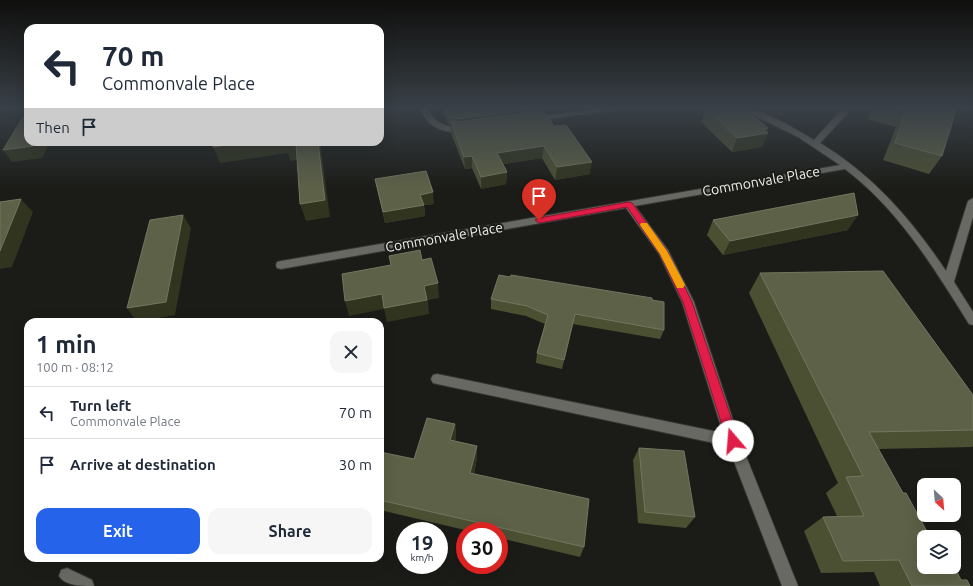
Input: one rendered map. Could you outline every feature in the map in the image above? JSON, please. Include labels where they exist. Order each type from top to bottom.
[{"type":"street","points":[[796,134],[815,144],[846,166],[888,202],[922,243],[973,321]]},
{"type":"street","points":[[815,144],[824,134]]},
{"type":"street","name":"Commonvale Place","points":[[281,264],[629,205],[846,166]]},
{"type":"street","points":[[948,283],[973,201]]},
{"type":"street","points":[[629,205],[664,253],[688,302],[733,441],[790,586]]},
{"type":"street","points":[[437,379],[733,441]]},
{"type":"street","points":[[67,576],[86,586]]},
{"type":"building","points":[[12,134],[24,134],[24,146],[33,146],[3,150]]},
{"type":"building","points":[[456,134],[573,134],[592,162],[557,167],[544,146],[497,153],[507,172],[481,177],[472,156],[464,157]]},
{"type":"building","points":[[733,134],[760,134],[737,138]]},
{"type":"building","points":[[898,134],[949,134],[942,156],[895,143]]},
{"type":"building","points":[[296,146],[318,146],[325,200],[300,204]]},
{"type":"building","points":[[426,171],[433,192],[420,195],[424,205],[383,212],[375,179]]},
{"type":"building","points":[[854,193],[858,215],[730,241],[713,220]]},
{"type":"building","points":[[21,199],[0,251],[0,202]]},
{"type":"building","points":[[183,215],[166,302],[127,308],[150,220]]},
{"type":"building","points":[[420,250],[422,260],[431,258],[438,283],[424,286],[427,300],[384,308],[382,294],[345,301],[342,274],[391,265],[389,256]]},
{"type":"building","points":[[883,271],[973,395],[973,430],[869,432],[903,493],[906,493],[917,513],[917,522],[922,522],[926,530],[917,530],[917,574],[958,574],[961,580],[967,580],[970,586],[912,586],[899,560],[843,561],[823,517],[864,516],[846,477],[863,476],[760,273]]},
{"type":"building","points":[[499,275],[510,277],[511,275],[652,298],[652,300],[664,302],[664,330],[575,314],[564,360],[537,353],[548,315],[527,306],[491,299]]},
{"type":"building","points":[[427,418],[455,424],[450,440],[477,446],[470,473],[589,499],[584,547],[508,529],[508,522],[475,522],[384,501],[384,453],[414,459]]},
{"type":"building","points":[[639,448],[684,451],[695,517],[645,512]]},
{"type":"slow traffic","points":[[644,225],[664,253],[680,285]]},
{"type":"route","points":[[539,220],[629,205],[664,253],[688,302],[733,441]]}]
